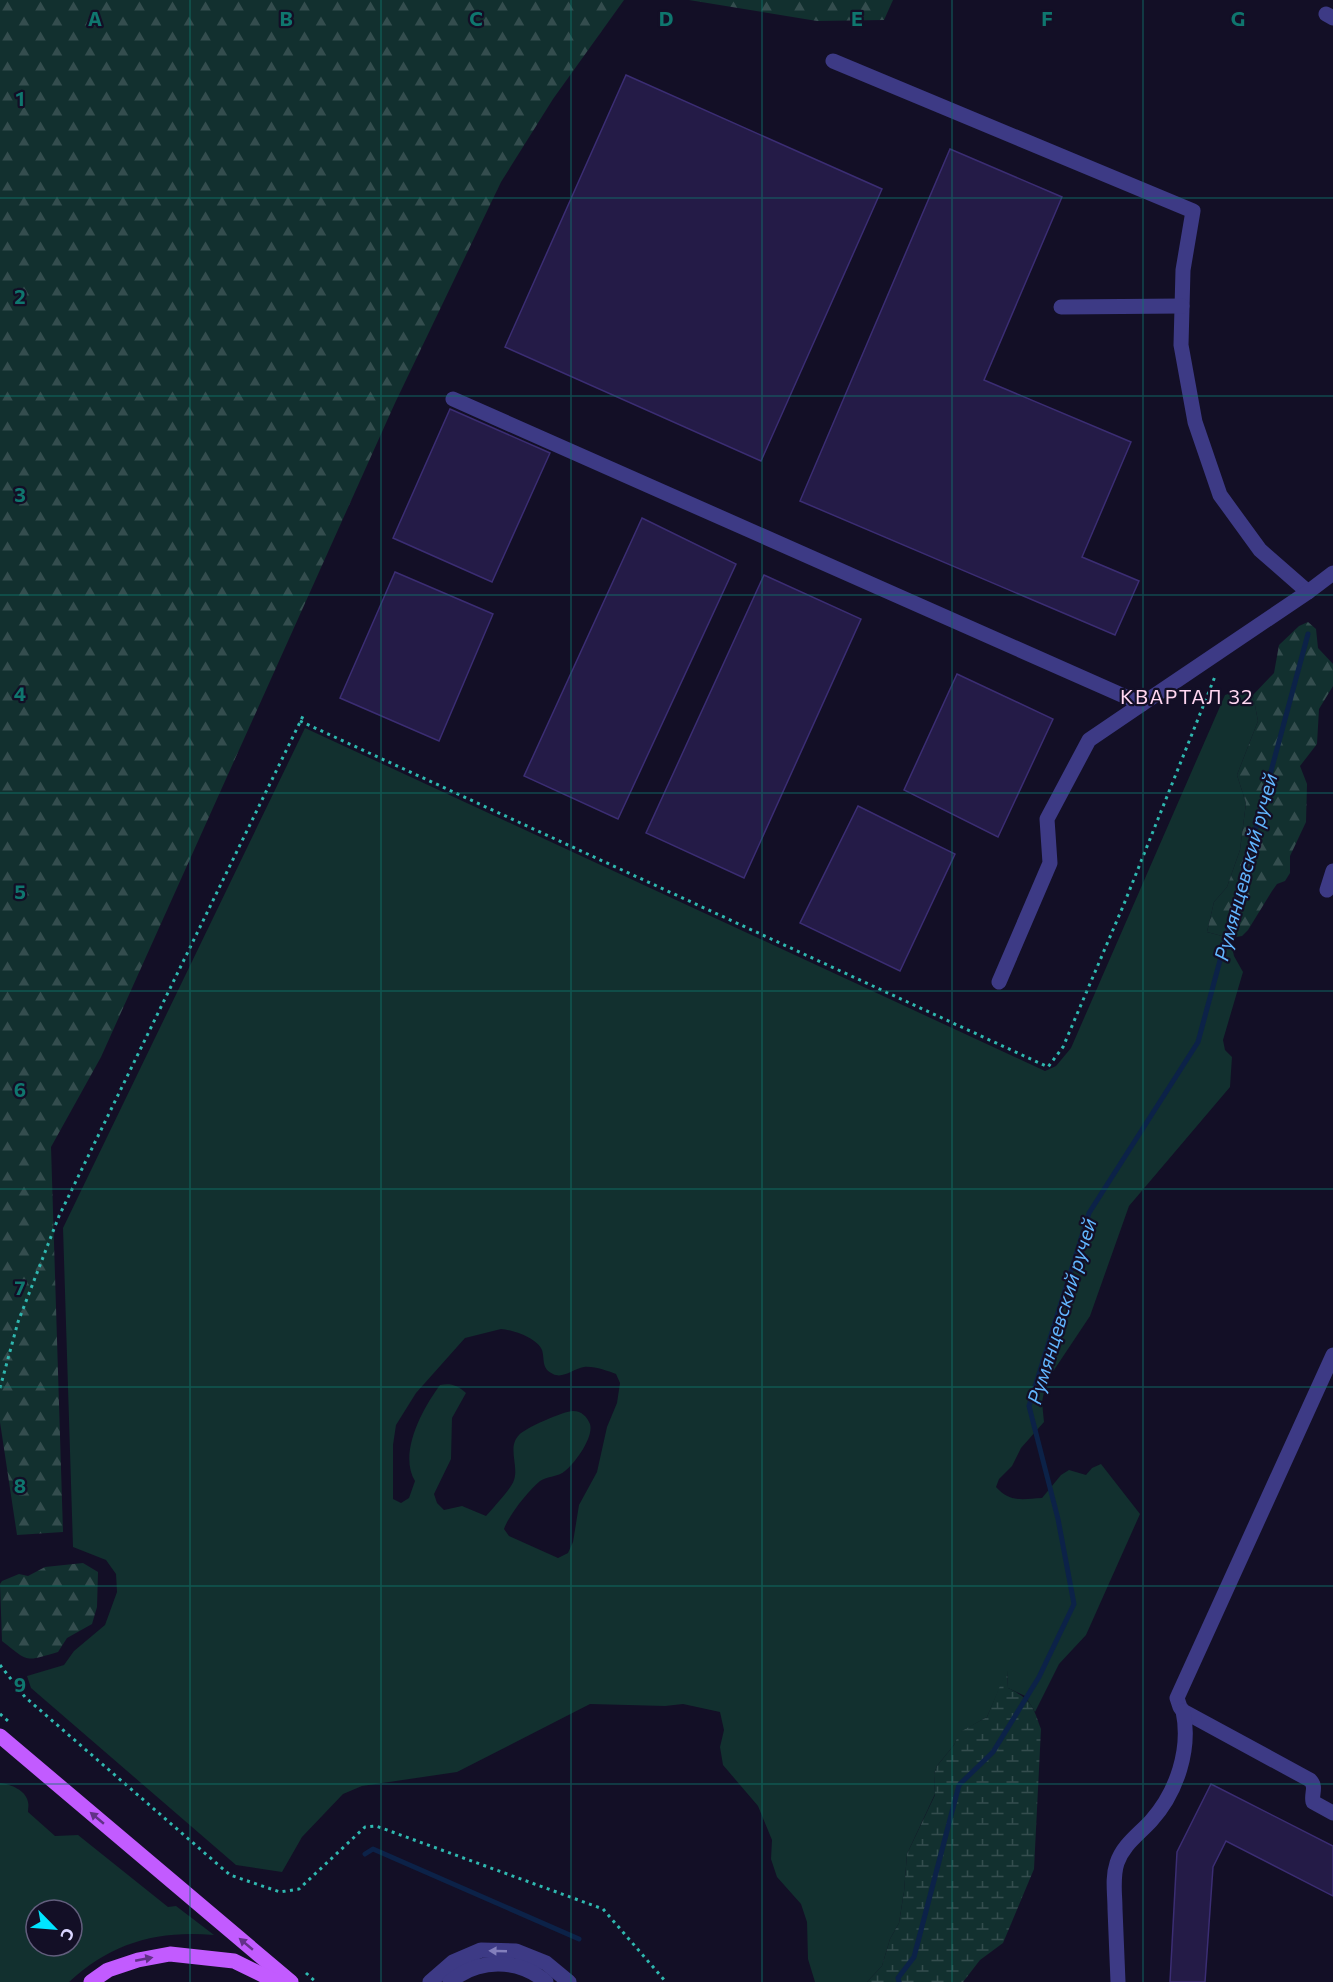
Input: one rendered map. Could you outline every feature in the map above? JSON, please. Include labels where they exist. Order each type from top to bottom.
[{"type":"main road","points":[[0,1736],[291,1982]]},
{"type":"main road","points":[[91,1982],[118,1966],[170,1954],[234,1960],[277,1982]]},
{"type":"street","points":[[833,61],[1194,211],[1183,270],[1181,345],[1196,422],[1220,495],[1260,550],[1308,592]]},
{"type":"street","points":[[1061,307],[1182,306]]},
{"type":"street","points":[[453,399],[1142,704]]},
{"type":"street","points":[[999,982],[1050,863],[1047,819],[1089,740],[1333,573]]},
{"type":"street","points":[[1327,890],[1333,871]]},
{"type":"street","points":[[1333,1355],[1178,1694],[1178,1703],[1184,1711],[1310,1780],[1314,1788],[1313,1802],[1333,1813]]},
{"type":"street","points":[[1118,1982],[1114,1872],[1124,1848],[1153,1818],[1176,1781],[1186,1737],[1184,1711]]},
{"type":"street","points":[[430,1982],[453,1962],[481,1950],[516,1951],[546,1963],[569,1982]]},
{"type":"street","points":[[450,1982],[458,1975],[483,1965],[513,1964],[538,1975],[546,1982]]},
{"type":"path","points":[[300,721],[1048,1067],[1063,1047],[1082,1003],[1227,647]]},
{"type":"path","points":[[0,1388],[18,1322],[60,1216],[303,716]]},
{"type":"path","points":[[0,1665],[25,1697],[230,1875],[280,1892],[299,1889],[365,1827],[376,1826],[603,1909],[666,1982]]},
{"type":"green space","points":[[0,0],[624,0],[553,99],[501,182],[395,403],[101,1057],[51,1147],[63,1532],[17,1535],[0,1422]]},
{"type":"green space","points":[[689,0],[893,0],[884,20],[817,21]]},
{"type":"green space","points":[[1308,622],[1316,629],[1318,648],[1333,664],[1333,686],[1319,709],[1317,744],[1300,766],[1307,784],[1306,822],[1290,856],[1290,873],[1285,881],[1277,884],[1242,936],[1230,938],[1207,932],[1214,902],[1227,887],[1240,850],[1246,803],[1237,775],[1258,721],[1253,695],[1274,673],[1279,645],[1299,626]]},
{"type":"green space","points":[[1247,688],[1253,695],[1258,721],[1237,775],[1246,803],[1240,850],[1227,887],[1214,902],[1207,932],[1230,938],[1234,956],[1243,972],[1223,1040],[1225,1050],[1232,1057],[1230,1087],[1129,1206],[1090,1316],[1046,1382],[1042,1402],[1044,1422],[1021,1448],[1012,1466],[999,1479],[996,1487],[1012,1498],[1042,1498],[1061,1475],[1069,1470],[1086,1475],[1092,1468],[1101,1464],[1140,1514],[1086,1635],[1059,1664],[1035,1712],[1025,1696],[1008,1688],[1007,1671],[987,1717],[961,1732],[937,1766],[934,1774],[935,1794],[907,1854],[899,1923],[890,1939],[882,1966],[867,1982],[815,1982],[808,1959],[807,1922],[801,1904],[777,1877],[771,1859],[772,1840],[758,1806],[723,1765],[720,1747],[724,1730],[720,1712],[683,1704],[665,1706],[590,1704],[457,1772],[362,1786],[343,1794],[302,1837],[282,1872],[236,1865],[31,1688],[27,1676],[64,1665],[74,1651],[105,1625],[117,1592],[116,1574],[106,1560],[73,1547],[63,1228],[305,728],[1045,1071],[1056,1066],[1071,1048],[1225,695]],"holes":[[[501,1329],[524,1335],[535,1342],[542,1350],[545,1366],[553,1374],[564,1375],[584,1367],[592,1367],[616,1374],[620,1383],[617,1403],[607,1427],[597,1472],[579,1505],[573,1542],[568,1553],[558,1558],[509,1536],[504,1529],[514,1510],[535,1485],[543,1479],[565,1471],[583,1449],[589,1436],[590,1424],[582,1413],[568,1412],[529,1428],[519,1435],[513,1451],[514,1480],[486,1516],[462,1506],[444,1510],[437,1503],[434,1494],[451,1459],[452,1418],[466,1393],[454,1385],[440,1385],[420,1418],[411,1444],[410,1470],[415,1481],[409,1498],[401,1503],[393,1499],[393,1445],[396,1425],[416,1393],[465,1338]]]},
{"type":"green space","points":[[83,1563],[98,1572],[97,1607],[92,1624],[67,1638],[58,1652],[39,1657],[27,1658],[2,1641],[0,1584],[2,1581],[19,1574],[28,1576],[45,1567]]},
{"type":"green space","points":[[1007,1669],[1008,1688],[1030,1704],[1041,1729],[1034,1869],[1003,1943],[980,1960],[963,1982],[867,1982],[882,1966],[890,1939],[899,1923],[907,1854],[935,1795],[934,1774],[937,1766],[954,1745],[960,1732],[987,1717]]},
{"type":"green space","points":[[0,1783],[13,1786],[21,1791],[27,1798],[28,1812],[55,1836],[78,1835],[168,1907],[176,1906],[214,1935],[173,1935],[136,1942],[101,1958],[69,1982],[0,1982]]},
{"type":"building","points":[[626,75],[882,189],[761,461],[505,347]]},
{"type":"building","points":[[950,149],[1062,197],[984,380],[1131,442],[1082,557],[1139,581],[1115,635],[800,501]]},
{"type":"building","points":[[450,409],[550,453],[492,582],[393,538]]},
{"type":"building","points":[[642,518],[736,564],[618,819],[524,776]]},
{"type":"building","points":[[395,572],[493,614],[439,741],[340,698]]},
{"type":"building","points":[[764,575],[861,619],[744,878],[646,833]]},
{"type":"building","points":[[957,674],[1053,719],[998,837],[904,790]]},
{"type":"building","points":[[858,806],[955,854],[900,971],[800,923]]},
{"type":"building","points":[[1211,1784],[1333,1846],[1333,1896],[1226,1841],[1213,1867],[1205,1982],[1170,1982],[1177,1852]]},
{"type":"waterway","name":"Румянцевский ручей","points":[[899,1982],[898,1978],[914,1957],[959,1785],[993,1752],[1039,1677],[1074,1604],[1058,1519],[1029,1406],[1089,1213],[1198,1042],[1308,634]]},
{"type":"waterway","points":[[365,1854],[373,1849],[579,1939]]},
{"type":"district","name":"КВАРТАЛ 32","points":[[1187,696]]}]
